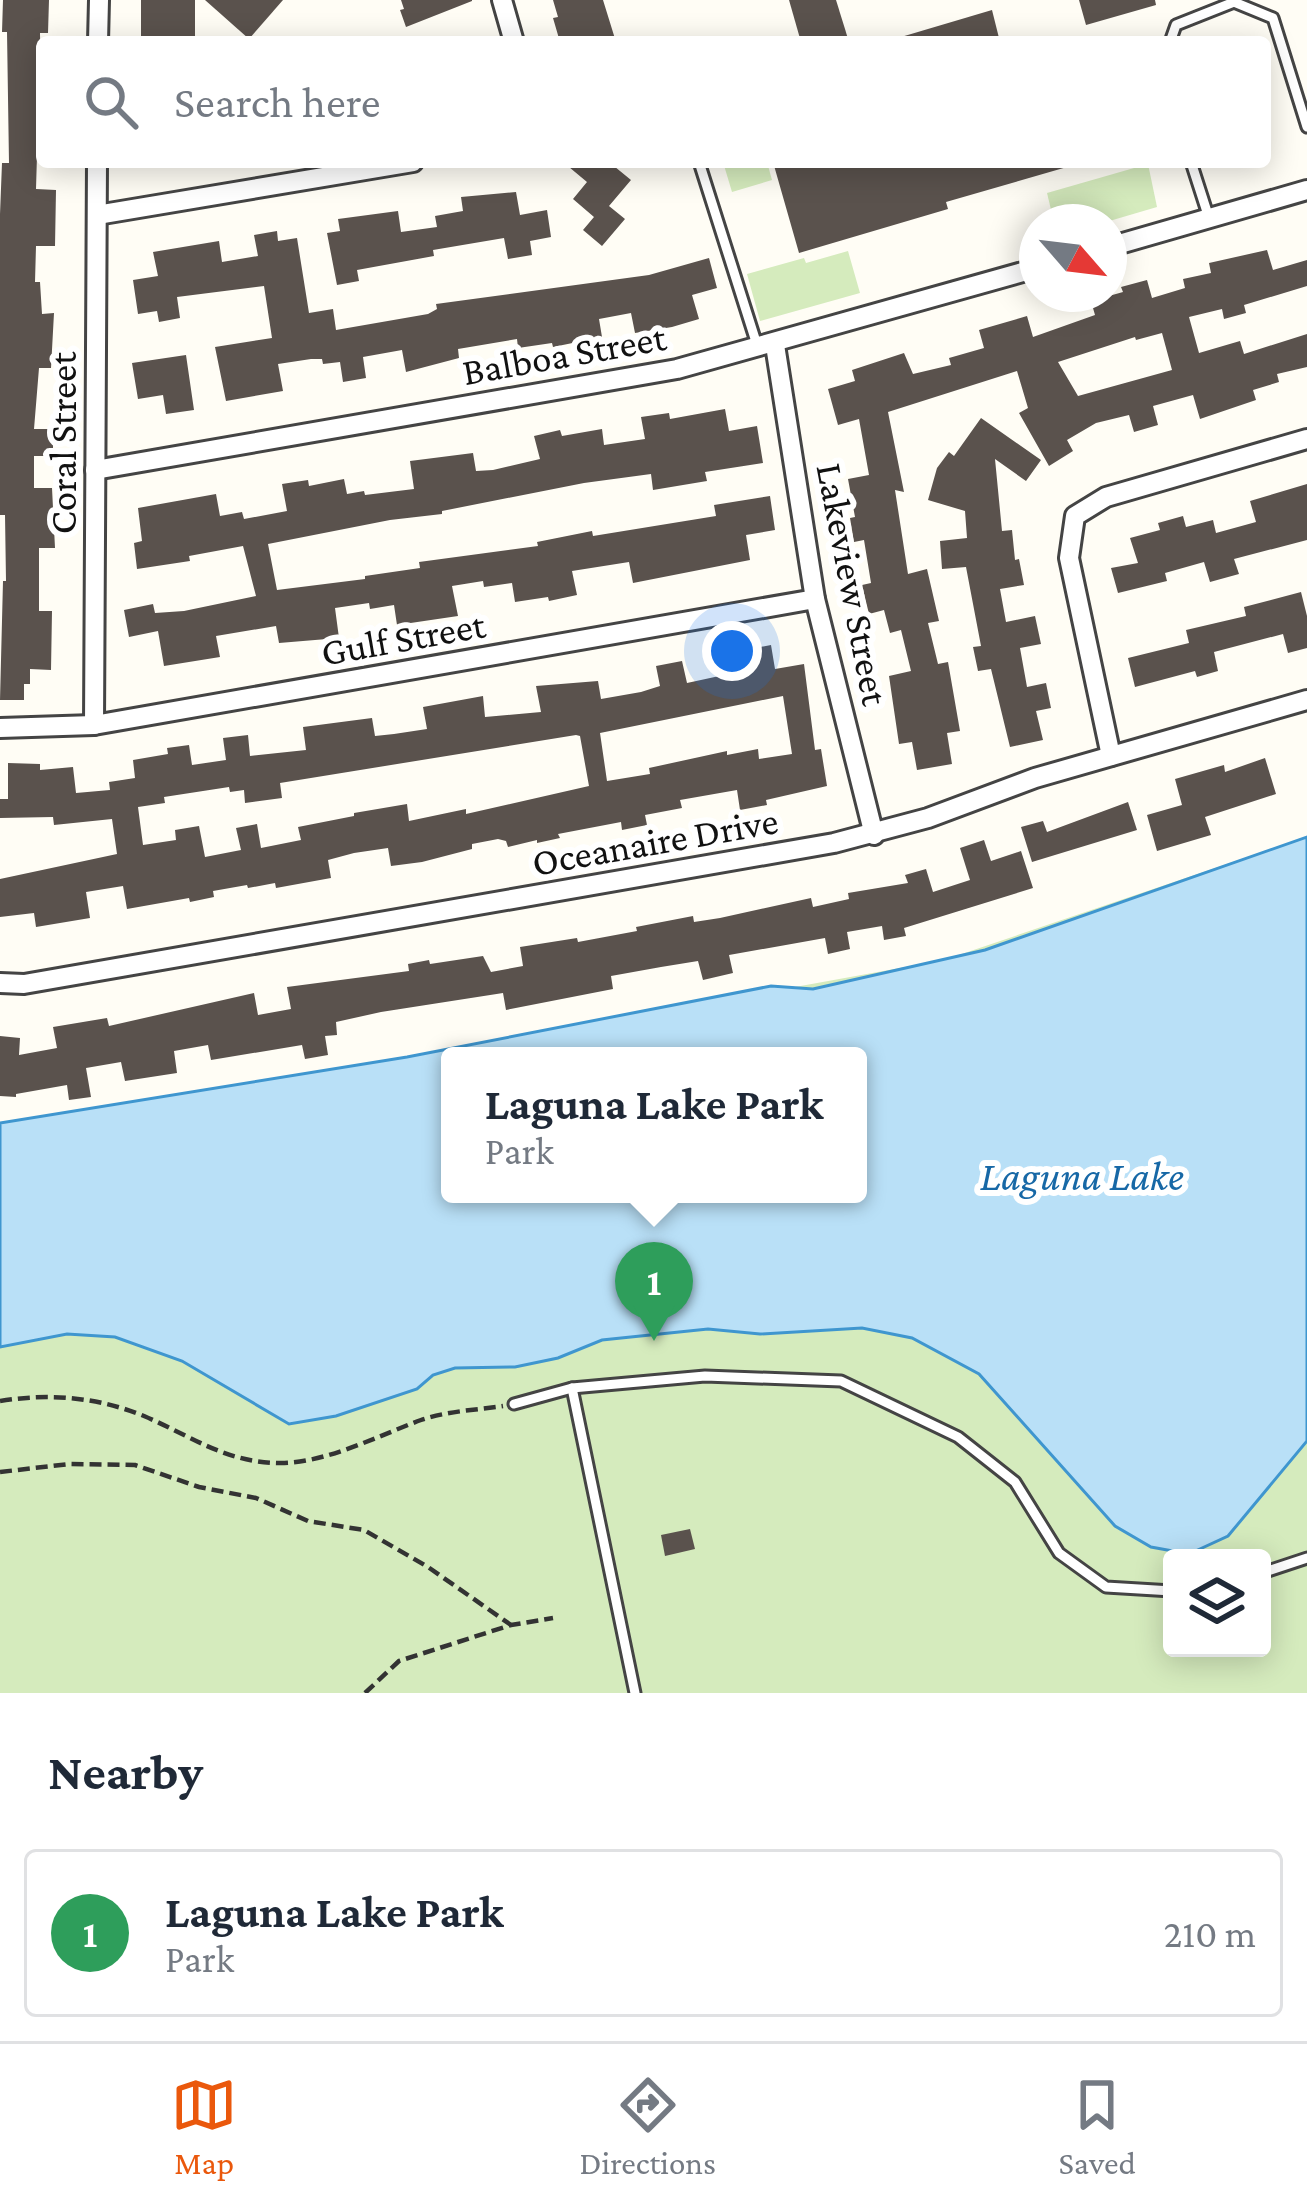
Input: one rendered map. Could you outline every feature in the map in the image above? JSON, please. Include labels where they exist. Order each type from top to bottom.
[{"type":"street","points":[[98,0],[98,36]]},
{"type":"street","points":[[502,0],[512,36]]},
{"type":"street","name":"Coral Street","points":[[94,725],[98,168]]},
{"type":"street","points":[[97,215],[376,168]]},
{"type":"street","points":[[1127,242],[1307,190]]},
{"type":"street","name":"Balboa Street","points":[[95,470],[677,369],[1019,273]]},
{"type":"street","name":"Lakeview Street","points":[[766,346],[815,599],[874,835]]},
{"type":"street","points":[[1111,756],[1070,559],[1075,516],[1106,497],[1307,440]]},
{"type":"street","name":"Gulf Street","points":[[0,728],[94,725],[815,599]]},
{"type":"street","name":"Oceanaire Drive","points":[[0,983],[24,984],[874,835],[1111,756],[1307,700]]},
{"type":"lane","points":[[1172,36],[1176,25],[1234,2],[1273,18],[1307,127]]},
{"type":"lane","points":[[700,168],[766,346]]},
{"type":"lane","points":[[1193,168],[1209,218]]},
{"type":"lane","points":[[514,1404],[572,1388],[705,1376],[841,1382],[958,1437],[1015,1482],[1059,1553],[1106,1587],[1163,1590]]},
{"type":"lane","points":[[572,1388],[635,1693]]},
{"type":"lane","points":[[1271,1570],[1307,1558]]},
{"type":"path","points":[[0,1401],[50,1396],[97,1401],[147,1418],[221,1455],[284,1463],[355,1446],[427,1418],[514,1404]]},
{"type":"path","points":[[0,1472],[69,1464],[135,1465],[199,1487],[256,1498],[308,1521],[364,1530],[512,1625]]},
{"type":"path","points":[[364,1693],[399,1661],[512,1625],[553,1618]]},
{"type":"green space","points":[[725,168],[769,168],[772,180],[732,192]]},
{"type":"green space","points":[[1149,168],[1157,207],[1127,216],[1127,204],[1050,204],[1047,193]]},
{"type":"green space","points":[[848,251],[860,293],[760,321],[747,274]]},
{"type":"green space","points":[[1307,837],[1307,1693],[0,1693],[0,1124],[441,1051],[441,1203],[867,1203],[867,1047],[462,1047],[944,960]]},
{"type":"water","name":"Laguna Lake","points":[[1307,837],[1307,1441],[1228,1536],[1200,1549],[1151,1547],[1115,1526],[979,1374],[912,1338],[862,1328],[760,1334],[708,1329],[602,1340],[558,1358],[515,1367],[455,1368],[433,1375],[417,1389],[336,1416],[289,1424],[182,1361],[115,1337],[67,1334],[0,1347],[0,1123],[441,1050],[441,1203],[867,1203],[867,1047],[458,1047],[771,986],[813,989],[985,950]]},
{"type":"building","points":[[3,0],[49,0],[48,33],[36,36],[36,189],[56,190],[55,246],[36,246],[35,282],[40,282],[42,314],[54,313],[51,368],[39,368],[34,429],[53,429],[53,456],[34,456],[34,488],[52,488],[55,548],[39,548],[39,611],[52,611],[51,670],[30,669],[24,700],[0,700],[6,581],[5,515],[0,515],[0,214],[2,163],[9,163],[7,32],[2,32]]},
{"type":"building","points":[[141,0],[195,0],[195,36],[141,36]]},
{"type":"building","points":[[205,0],[283,0],[252,36],[246,36]]},
{"type":"building","points":[[401,0],[472,0],[472,1],[406,27]]},
{"type":"building","points":[[553,0],[603,0],[614,36],[558,36],[553,18],[558,17]]},
{"type":"building","points":[[789,0],[836,0],[847,36],[799,36]]},
{"type":"building","points":[[1079,0],[1155,0],[1156,5],[1086,25]]},
{"type":"building","points":[[992,10],[998,36],[904,36]]},
{"type":"building","points":[[570,168],[616,168],[631,180],[609,206],[625,219],[602,246],[583,230],[594,217],[573,199],[587,182]]},
{"type":"building","points":[[775,168],[1064,168],[946,202],[948,209],[799,253]]},
{"type":"building","points":[[516,192],[520,215],[547,210],[551,237],[530,241],[532,255],[508,259],[504,238],[357,270],[359,281],[337,285],[327,233],[340,231],[338,219],[398,211],[401,232],[437,227],[435,216],[463,211],[461,197]]},
{"type":"building","points":[[277,231],[278,241],[297,238],[309,313],[333,309],[336,330],[428,314],[437,309],[436,304],[649,275],[709,258],[717,288],[692,295],[699,319],[672,327],[635,333],[631,313],[599,319],[602,337],[553,347],[552,343],[518,348],[517,339],[458,349],[459,358],[406,372],[402,350],[363,357],[366,378],[343,382],[340,362],[323,364],[322,359],[311,359],[278,364],[283,391],[226,401],[215,347],[272,338],[264,286],[177,297],[180,318],[159,322],[157,311],[138,314],[133,280],[158,276],[153,252],[219,241],[222,262],[258,256],[254,235]]},
{"type":"building","points":[[1267,250],[1273,270],[1307,260],[1307,286],[1244,305],[1246,313],[1224,319],[1222,309],[1189,317],[1199,353],[1240,341],[1244,354],[1307,334],[1307,367],[1277,374],[1279,382],[1253,390],[1256,400],[1200,419],[1193,395],[1153,406],[1158,425],[1134,432],[1129,415],[1096,423],[1067,440],[1073,451],[1049,466],[1019,413],[1028,408],[1017,371],[888,412],[904,492],[895,490],[908,574],[927,569],[939,621],[928,623],[938,664],[948,662],[960,731],[947,733],[952,764],[917,770],[912,742],[899,744],[889,676],[911,671],[901,630],[890,633],[884,610],[869,614],[862,585],[871,583],[864,540],[854,542],[850,518],[855,517],[848,479],[869,475],[859,419],[838,425],[828,389],[855,381],[852,370],[904,353],[913,374],[951,365],[949,358],[984,348],[979,330],[1027,316],[1033,337],[1094,312],[1127,312],[1127,285],[1147,280],[1152,298],[1185,288],[1183,279],[1211,273],[1209,263]],"holes":[[[1162,333],[1172,370],[1078,396],[1058,362]]]},
{"type":"building","points":[[186,355],[194,410],[166,414],[163,395],[138,399],[132,363]]},
{"type":"building","points":[[725,409],[729,431],[757,426],[763,463],[705,472],[707,481],[653,490],[651,474],[584,483],[268,544],[277,590],[365,579],[420,568],[419,562],[538,546],[537,542],[592,531],[593,536],[716,516],[714,505],[770,496],[775,530],[746,535],[750,560],[633,583],[629,562],[572,571],[577,595],[549,601],[548,597],[515,602],[512,583],[452,586],[458,616],[397,625],[394,605],[335,608],[339,638],[279,643],[276,626],[216,636],[220,657],[164,666],[158,631],[129,637],[124,610],[153,604],[155,613],[184,611],[256,596],[243,546],[137,569],[134,543],[142,541],[138,508],[216,494],[220,516],[242,512],[244,519],[287,511],[282,484],[308,480],[309,486],[344,479],[347,494],[364,491],[365,495],[414,489],[410,461],[473,453],[476,471],[493,470],[540,459],[534,436],[602,429],[604,445],[645,439],[641,417],[669,413],[670,419]]},
{"type":"building","points":[[981,418],[1041,460],[1026,481],[995,459],[1002,531],[1012,530],[1024,585],[1000,589],[1006,622],[1035,616],[1041,644],[1020,648],[1027,687],[1046,683],[1051,708],[1036,711],[1043,740],[1010,747],[991,669],[978,671],[973,647],[981,646],[966,567],[942,569],[940,541],[967,538],[965,511],[928,500],[937,468],[949,452],[954,456]]},
{"type":"building","points":[[1307,484],[1307,540],[1234,559],[1239,574],[1210,582],[1204,562],[1165,573],[1167,581],[1118,593],[1111,568],[1138,563],[1130,538],[1160,530],[1158,523],[1183,516],[1186,527],[1213,520],[1216,533],[1256,522],[1250,501]]},
{"type":"building","points":[[1301,592],[1307,648],[1288,653],[1283,634],[1214,652],[1218,671],[1197,677],[1195,671],[1135,687],[1128,658],[1189,643],[1186,630],[1246,616],[1244,607]]},
{"type":"building","points":[[771,645],[775,669],[804,664],[815,750],[821,749],[827,786],[740,810],[737,790],[680,800],[682,808],[645,815],[647,825],[622,830],[621,822],[508,847],[498,839],[422,862],[391,866],[388,848],[354,853],[328,860],[331,878],[276,888],[275,883],[247,885],[213,891],[214,897],[190,902],[189,898],[127,909],[123,886],[86,892],[90,918],[36,927],[34,913],[0,917],[0,879],[117,854],[112,819],[54,825],[53,817],[0,818],[0,799],[8,799],[8,763],[40,764],[40,770],[73,767],[76,793],[110,790],[109,782],[135,778],[133,760],[168,754],[167,748],[189,745],[192,765],[226,760],[223,738],[248,735],[250,756],[306,750],[303,727],[372,718],[375,736],[427,729],[423,707],[483,696],[485,717],[541,712],[536,686],[598,681],[601,699],[660,686],[656,666],[682,661],[687,683],[724,675],[720,655]],"holes":[[[783,696],[792,754],[759,759],[758,749],[727,755],[727,751],[649,768],[650,774],[607,781],[600,733]],[[580,736],[589,786],[466,814],[466,809],[409,821],[407,804],[354,813],[298,827],[301,840],[261,848],[257,824],[236,828],[241,850],[205,857],[199,826],[175,830],[176,840],[143,845],[138,807],[165,803],[164,797],[229,787],[230,792],[244,790],[245,803],[282,798],[280,783]]]},
{"type":"building","points":[[1265,758],[1276,794],[1205,817],[1211,835],[1157,851],[1147,815],[1182,805],[1175,779],[1224,765],[1225,772]]},
{"type":"building","points":[[1128,802],[1137,830],[1032,862],[1021,827],[1043,821],[1047,832]]},
{"type":"building","points":[[984,840],[991,861],[1021,851],[1033,888],[904,928],[906,936],[884,940],[882,926],[847,932],[850,949],[828,954],[825,938],[729,955],[733,973],[703,980],[698,961],[661,967],[611,976],[613,989],[506,1010],[503,993],[381,1012],[336,1022],[337,1035],[325,1036],[328,1055],[305,1059],[302,1045],[211,1060],[208,1045],[174,1051],[177,1073],[125,1081],[121,1062],[86,1068],[91,1097],[69,1100],[67,1085],[0,1096],[0,1036],[20,1038],[19,1055],[57,1048],[53,1027],[107,1018],[109,1026],[254,993],[258,1015],[291,1009],[287,987],[409,971],[408,964],[429,960],[430,964],[483,956],[491,972],[523,966],[520,947],[577,938],[578,942],[693,916],[694,922],[811,898],[813,907],[849,899],[848,893],[908,883],[905,875],[926,869],[933,892],[970,880],[960,848]]},
{"type":"building","points":[[690,1529],[695,1549],[665,1556],[661,1535]]},
{"type":"place","name":"Laguna Lake Park","points":[[654,1341]]}]
